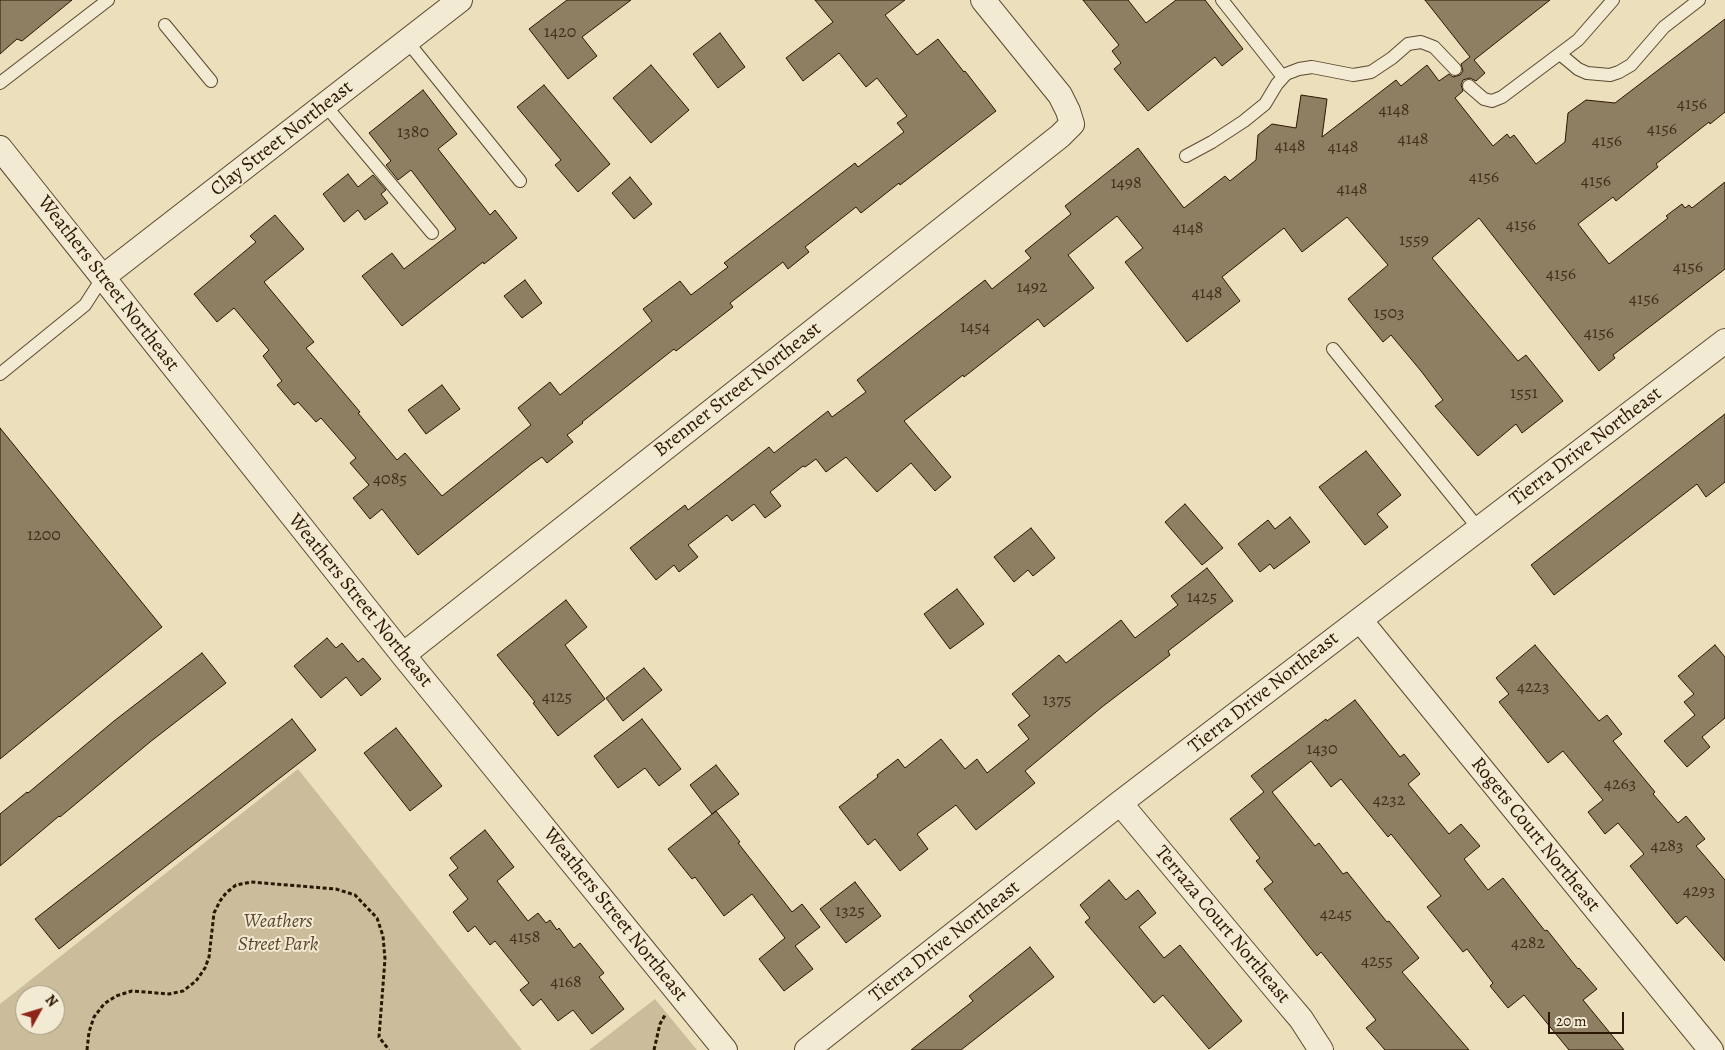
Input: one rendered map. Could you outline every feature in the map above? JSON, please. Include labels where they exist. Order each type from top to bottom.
[{"type":"street","name":"Clay Street Northeast","points":[[103,277],[460,0]]},
{"type":"street","name":"Brenner Street Northeast","points":[[403,655],[1060,136],[1072,124],[1060,95],[983,0]]},
{"type":"street","name":"Weathers Street Northeast","points":[[0,148],[403,655],[726,1050]]},
{"type":"street","name":"Tierra Drive Northeast","points":[[807,1050],[1120,803],[1725,341]]},
{"type":"street","name":"Rogets Court Northeast","points":[[1360,620],[1710,1050]]},
{"type":"street","name":"Terraza Court Northeast","points":[[1120,803],[1301,1019],[1321,1050]]},
{"type":"lane","points":[[0,83],[108,0]]},
{"type":"lane","points":[[1222,0],[1283,77]]},
{"type":"lane","points":[[1469,86],[1484,99],[1492,101],[1502,97],[1578,40],[1613,0]]},
{"type":"lane","points":[[1560,54],[1586,73],[1610,75],[1619,72],[1631,65],[1664,27],[1699,0]]},
{"type":"lane","points":[[165,25],[211,81]]},
{"type":"lane","points":[[408,41],[520,181]]},
{"type":"lane","points":[[1186,156],[1236,126],[1264,104],[1286,74],[1299,68],[1312,67],[1353,75],[1371,72],[1392,58],[1408,44],[1422,42],[1434,48],[1455,69]]},
{"type":"lane","points":[[325,105],[432,233]]},
{"type":"lane","points":[[0,374],[85,305],[103,277]]},
{"type":"lane","points":[[1333,349],[1479,529]]},
{"type":"path","points":[[87,1050],[89,1032],[94,1017],[104,1004],[116,996],[132,991],[169,994],[183,991],[196,981],[209,958],[214,913],[220,901],[236,885],[251,882],[336,889],[355,895],[377,918],[383,936],[385,959],[379,1036],[389,1050]]},
{"type":"path","points":[[654,1050],[660,1024],[666,1012],[681,995]]},
{"type":"green space","name":"Weathers Street Park","points":[[298,769],[522,1050],[0,1050],[0,1004],[15,992],[15,1035],[65,1035],[65,985],[24,985]]},
{"type":"green space","points":[[655,999],[697,1050],[589,1050]]},
{"type":"building","points":[[0,0],[72,0],[22,41],[17,39],[0,54]]},
{"type":"building","points":[[567,0],[631,0],[582,37],[597,56],[568,79],[529,29]]},
{"type":"building","points":[[815,0],[905,0],[885,15],[917,55],[938,39],[996,111],[861,213],[856,207],[805,247],[809,252],[788,269],[783,262],[730,303],[733,307],[676,351],[674,349],[582,422],[567,435],[573,442],[547,463],[542,457],[532,464],[418,555],[382,509],[370,519],[353,498],[369,485],[350,463],[356,458],[321,418],[316,422],[298,402],[294,405],[277,385],[282,381],[263,356],[269,350],[234,308],[217,322],[194,294],[256,242],[250,236],[275,215],[304,249],[264,282],[314,342],[306,348],[360,412],[358,413],[397,460],[405,453],[442,496],[531,425],[518,408],[550,382],[560,395],[652,321],[643,309],[680,281],[691,295],[728,267],[724,263],[855,163],[858,167],[904,132],[897,123],[907,116],[877,78],[866,87],[839,53],[803,81],[786,58],[833,22]]},
{"type":"building","points":[[1083,0],[1128,0],[1146,23],[1176,0],[1205,0],[1243,49],[1222,66],[1215,57],[1148,111],[1114,69],[1121,63],[1112,51],[1119,45]]},
{"type":"building","points":[[1425,0],[1550,0],[1474,60],[1485,73],[1476,81],[1470,78],[1463,80],[1461,85],[1463,91],[1455,98],[1493,146],[1507,134],[1510,138],[1514,135],[1536,164],[1565,142],[1568,113],[1586,100],[1615,103],[1725,19],[1725,112],[1710,124],[1709,122],[1656,164],[1658,167],[1616,201],[1613,197],[1578,224],[1609,264],[1668,218],[1666,216],[1682,204],[1685,208],[1689,205],[1692,208],[1725,182],[1725,269],[1613,355],[1615,358],[1599,371],[1479,218],[1432,258],[1518,361],[1526,355],[1563,401],[1522,433],[1516,424],[1478,456],[1435,406],[1443,400],[1421,371],[1391,335],[1383,342],[1348,299],[1388,265],[1347,217],[1302,252],[1284,228],[1222,277],[1240,301],[1187,342],[1125,262],[1143,248],[1117,216],[1068,255],[1094,288],[1044,327],[1038,319],[904,421],[951,477],[935,491],[911,463],[877,492],[846,457],[826,472],[816,459],[805,467],[803,466],[770,492],[781,506],[765,518],[754,504],[732,521],[727,515],[688,545],[698,557],[679,572],[674,565],[656,580],[630,548],[685,505],[688,510],[769,447],[774,453],[828,411],[832,417],[866,392],[857,380],[985,280],[992,289],[1031,258],[1025,251],[1071,214],[1065,206],[1138,148],[1184,208],[1225,176],[1230,181],[1256,160],[1258,135],[1272,124],[1296,128],[1301,95],[1327,99],[1322,137],[1396,80],[1401,86],[1427,65],[1439,81],[1449,74],[1453,77],[1460,75],[1463,71],[1461,64],[1470,57]]},
{"type":"building","points":[[720,33],[745,67],[718,88],[693,54]]},
{"type":"building","points":[[651,65],[689,110],[651,143],[613,98]]},
{"type":"building","points":[[544,85],[610,164],[578,192],[555,165],[561,160],[517,107]]},
{"type":"building","points":[[423,90],[457,134],[438,149],[490,215],[495,210],[517,238],[484,264],[483,262],[402,326],[362,276],[392,253],[404,269],[456,229],[411,170],[398,180],[386,165],[391,161],[369,133]]},
{"type":"building","points":[[348,174],[358,187],[373,175],[386,190],[381,194],[388,203],[365,220],[358,210],[344,222],[323,194]]},
{"type":"building","points":[[630,177],[652,204],[634,219],[612,193]]},
{"type":"building","points":[[525,280],[542,303],[522,318],[504,296]]},
{"type":"building","points":[[442,385],[460,409],[426,434],[408,410]]},
{"type":"building","points":[[1725,414],[1725,482],[1706,497],[1697,484],[1554,595],[1531,565]]},
{"type":"building","points":[[0,428],[162,627],[0,759]]},
{"type":"building","points":[[1366,451],[1401,495],[1377,514],[1388,527],[1365,545],[1319,487]]},
{"type":"building","points":[[1185,504],[1223,548],[1202,565],[1165,522]]},
{"type":"building","points":[[1290,517],[1310,542],[1274,569],[1270,564],[1260,572],[1238,544],[1268,520],[1275,529]]},
{"type":"building","points":[[1031,528],[1055,558],[1033,576],[1028,570],[1014,582],[994,557]]},
{"type":"building","points":[[1207,568],[1233,601],[1168,651],[1170,655],[1102,707],[1025,771],[1035,783],[976,830],[956,805],[917,834],[928,849],[900,871],[875,839],[868,845],[839,807],[898,759],[905,768],[941,739],[965,769],[977,759],[987,773],[1029,739],[1018,725],[1030,716],[1012,694],[1059,655],[1066,663],[1121,620],[1135,638],[1178,605],[1171,596]]},
{"type":"building","points":[[957,589],[984,624],[950,649],[924,614]]},
{"type":"building","points":[[566,600],[587,627],[565,645],[605,699],[558,736],[533,703],[535,702],[497,655]]},
{"type":"building","points":[[327,638],[336,648],[342,643],[358,662],[363,658],[381,679],[361,696],[346,677],[321,698],[294,666]]},
{"type":"building","points":[[1535,645],[1599,721],[1607,715],[1622,734],[1613,741],[1655,792],[1653,794],[1678,823],[1686,816],[1705,839],[1696,846],[1725,880],[1725,961],[1686,916],[1677,924],[1630,866],[1644,854],[1618,823],[1605,834],[1588,812],[1603,800],[1563,751],[1548,763],[1499,702],[1509,694],[1496,678]]},
{"type":"building","points":[[1715,645],[1725,657],[1725,718],[1702,737],[1710,747],[1687,767],[1664,741],[1695,715],[1684,702],[1694,694],[1678,676]]},
{"type":"building","points":[[202,653],[226,683],[150,742],[0,866],[0,814],[114,721]]},
{"type":"building","points":[[644,668],[662,690],[623,721],[606,698]]},
{"type":"building","points":[[1355,700],[1400,757],[1404,754],[1420,774],[1408,784],[1449,834],[1461,824],[1480,846],[1464,859],[1488,890],[1503,878],[1545,931],[1547,930],[1578,969],[1597,989],[1583,1000],[1624,1050],[1569,1050],[1524,995],[1508,1008],[1490,986],[1493,983],[1467,949],[1463,952],[1427,907],[1441,896],[1391,834],[1388,837],[1341,779],[1331,787],[1311,761],[1272,792],[1315,846],[1319,843],[1343,874],[1347,872],[1419,958],[1402,972],[1469,1050],[1385,1050],[1366,1028],[1376,1020],[1321,952],[1317,956],[1264,889],[1273,882],[1256,861],[1260,858],[1230,819],[1264,792],[1251,776],[1326,719],[1327,721]]},
{"type":"building","points":[[292,719],[316,750],[59,949],[35,919]]},
{"type":"building","points":[[642,719],[681,769],[659,786],[645,768],[618,788],[594,756]]},
{"type":"building","points":[[396,728],[442,786],[410,811],[364,753]]},
{"type":"building","points":[[716,765],[739,794],[712,814],[690,785]]},
{"type":"building","points":[[716,811],[740,842],[738,843],[792,912],[802,904],[820,927],[795,946],[813,969],[784,991],[759,959],[785,938],[752,894],[724,916],[695,877],[692,879],[668,849]]},
{"type":"building","points":[[485,830],[514,867],[497,881],[528,921],[538,913],[546,923],[550,920],[557,930],[559,928],[574,948],[580,943],[604,973],[599,977],[624,1009],[592,1034],[573,1010],[558,1021],[541,999],[533,1006],[520,990],[529,983],[495,941],[490,945],[475,926],[468,932],[453,912],[468,899],[449,875],[458,868],[450,858]]},
{"type":"building","points":[[1109,880],[1126,900],[1138,890],[1156,913],[1139,927],[1164,958],[1180,945],[1242,1021],[1209,1049],[1163,995],[1154,1003],[1085,922],[1090,918],[1080,905]]},
{"type":"building","points":[[855,882],[881,916],[846,943],[820,909]]},
{"type":"building","points":[[1030,947],[1054,977],[961,1050],[911,1050],[973,1001],[969,996]]}]
